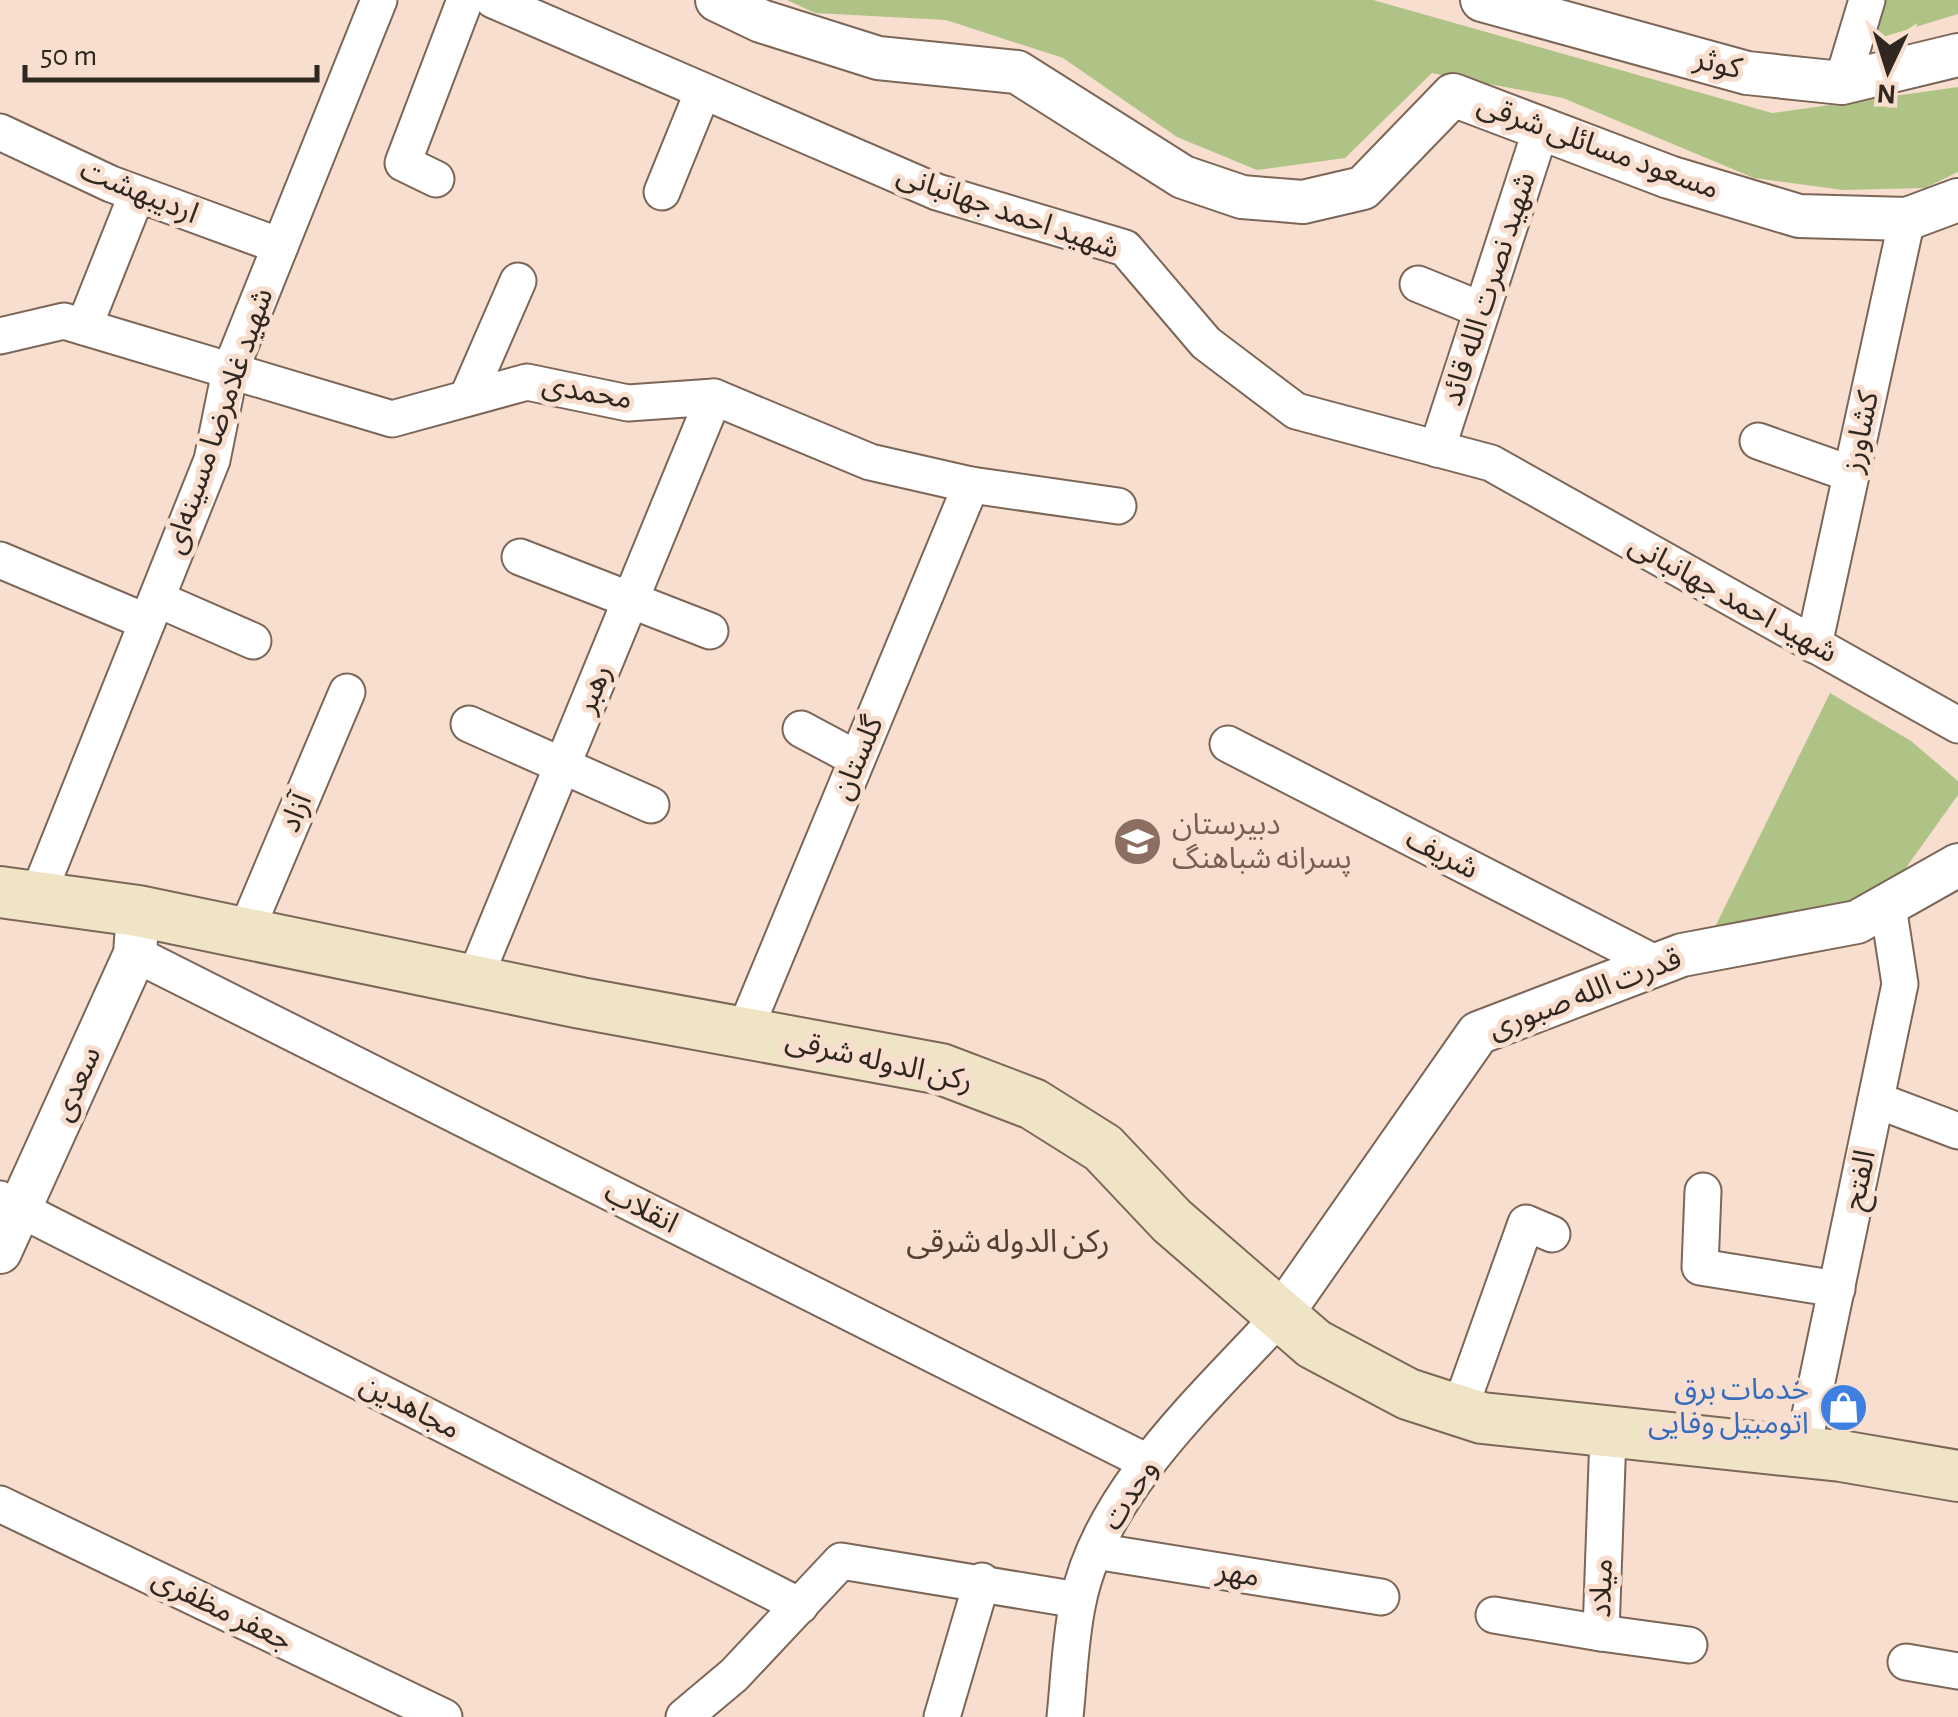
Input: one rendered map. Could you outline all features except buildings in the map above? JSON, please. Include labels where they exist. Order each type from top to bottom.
[{"type":"main road","name":"رکن الدوله شرقی","points":[[19,895],[136,932],[246,933],[941,1069],[1033,1104],[1103,1148],[1172,1221],[1314,1344],[1408,1394],[1482,1418],[1608,1435],[1802,1453],[1958,1476]]},
{"type":"street","name":"شهید غلامرضا مسینه‌ای","points":[[19,895],[152,610],[212,460],[230,371],[379,0]]},
{"type":"street","points":[[436,178],[402,162],[465,0]]},
{"type":"street","name":"شهید احمد جهانبانی","points":[[492,0],[938,192],[1125,248],[1206,344],[1296,412],[1491,463],[1958,726]]},
{"type":"street","name":"مسعود مسائلی شرقی","points":[[718,0],[762,22],[878,58],[1017,72],[1182,177],[1242,196],[1303,202],[1362,188],[1453,95],[1670,177],[1799,216],[1907,219],[1958,200]]},
{"type":"street","name":"کوثر","points":[[1482,0],[1746,73],[1842,83],[1958,54]]},
{"type":"street","points":[[1842,83],[1866,0]]},
{"type":"street","points":[[662,192],[703,91]]},
{"type":"street","name":"شهید نصرت الله قائد","points":[[1437,449],[1541,128]]},
{"type":"street","name":"اردیبهشت","points":[[0,132],[137,194],[280,246]]},
{"type":"street","points":[[84,327],[137,194]]},
{"type":"street","name":"کشاورز","points":[[1814,644],[1907,219]]},
{"type":"street","points":[[468,398],[518,281]]},
{"type":"street","points":[[1418,284],[1482,310]]},
{"type":"street","name":"محمدی","points":[[0,336],[64,321],[392,419],[527,382],[628,403],[714,398],[870,462],[971,485],[1118,506]]},
{"type":"street","name":"رهبر","points":[[474,980],[714,398]]},
{"type":"street","points":[[1758,441],[1852,474]]},
{"type":"street","name":"گلستان","points":[[744,1032],[971,485]]},
{"type":"street","points":[[520,557],[710,631]]},
{"type":"street","points":[[0,560],[253,640]]},
{"type":"street","name":"آزاد","points":[[246,933],[347,692]]},
{"type":"street","points":[[469,724],[650,806]]},
{"type":"street","points":[[801,729],[857,760]]},
{"type":"street","name":"شریف","points":[[1228,744],[1657,964]]},
{"type":"street","name":"قدرت الله صبوری","points":[[1281,1315],[1478,1033],[1682,955],[1858,922],[1958,865]]},
{"type":"street","name":"الفتح","points":[[1802,1453],[1900,984],[1888,906]]},
{"type":"street","name":"سعدی","points":[[0,1252],[10,1204],[136,932]]},
{"type":"street","name":"انقلاب","points":[[136,932],[1146,1462]]},
{"type":"street","points":[[1876,1100],[1958,1131]]},
{"type":"street","points":[[1703,1192],[1700,1267],[1837,1288]]},
{"type":"street","name":"مجاهدین","points":[[10,1204],[800,1606]]},
{"type":"street","points":[[1460,1411],[1526,1223],[1552,1234]]},
{"type":"street","name":"وحدت","points":[[1065,1717],[1078,1600],[1095,1551],[1146,1462],[1281,1315]]},
{"type":"street","name":"میلاد","points":[[1494,1615],[1600,1633],[1608,1435]]},
{"type":"street","name":"جعفر مظفری","points":[[0,1504],[444,1717]]},
{"type":"street","name":"مهر","points":[[1095,1551],[1380,1597]]},
{"type":"street","points":[[684,1717],[734,1674],[841,1561],[982,1581],[1078,1600]]},
{"type":"street","points":[[942,1717],[982,1581]]},
{"type":"street","points":[[1600,1633],[1689,1644]]},
{"type":"street","points":[[1906,1662],[1958,1671]]},
{"type":"green space","points":[[787,0],[1373,0],[1772,113],[1958,87],[1958,172],[1925,188],[1843,190],[1754,178],[1563,98],[1432,73],[1345,158],[1257,170],[1177,137],[1063,58],[946,20],[815,13]]},
{"type":"green space","points":[[1873,0],[1958,0],[1958,14],[1860,44]]},
{"type":"green space","points":[[1830,693],[1911,741],[1958,781],[1958,795],[1888,893],[1829,912],[1715,927]]},
{"type":"place","name":"دبیرستان پسرانه شباهنگ","points":[[1137,842]]},
{"type":"place","name":"خدمات برق اتومبیل وفایی","points":[[1844,1407]]},
{"type":"district","name":"رکن الدوله شرقی","points":[[1008,1242]]}]
